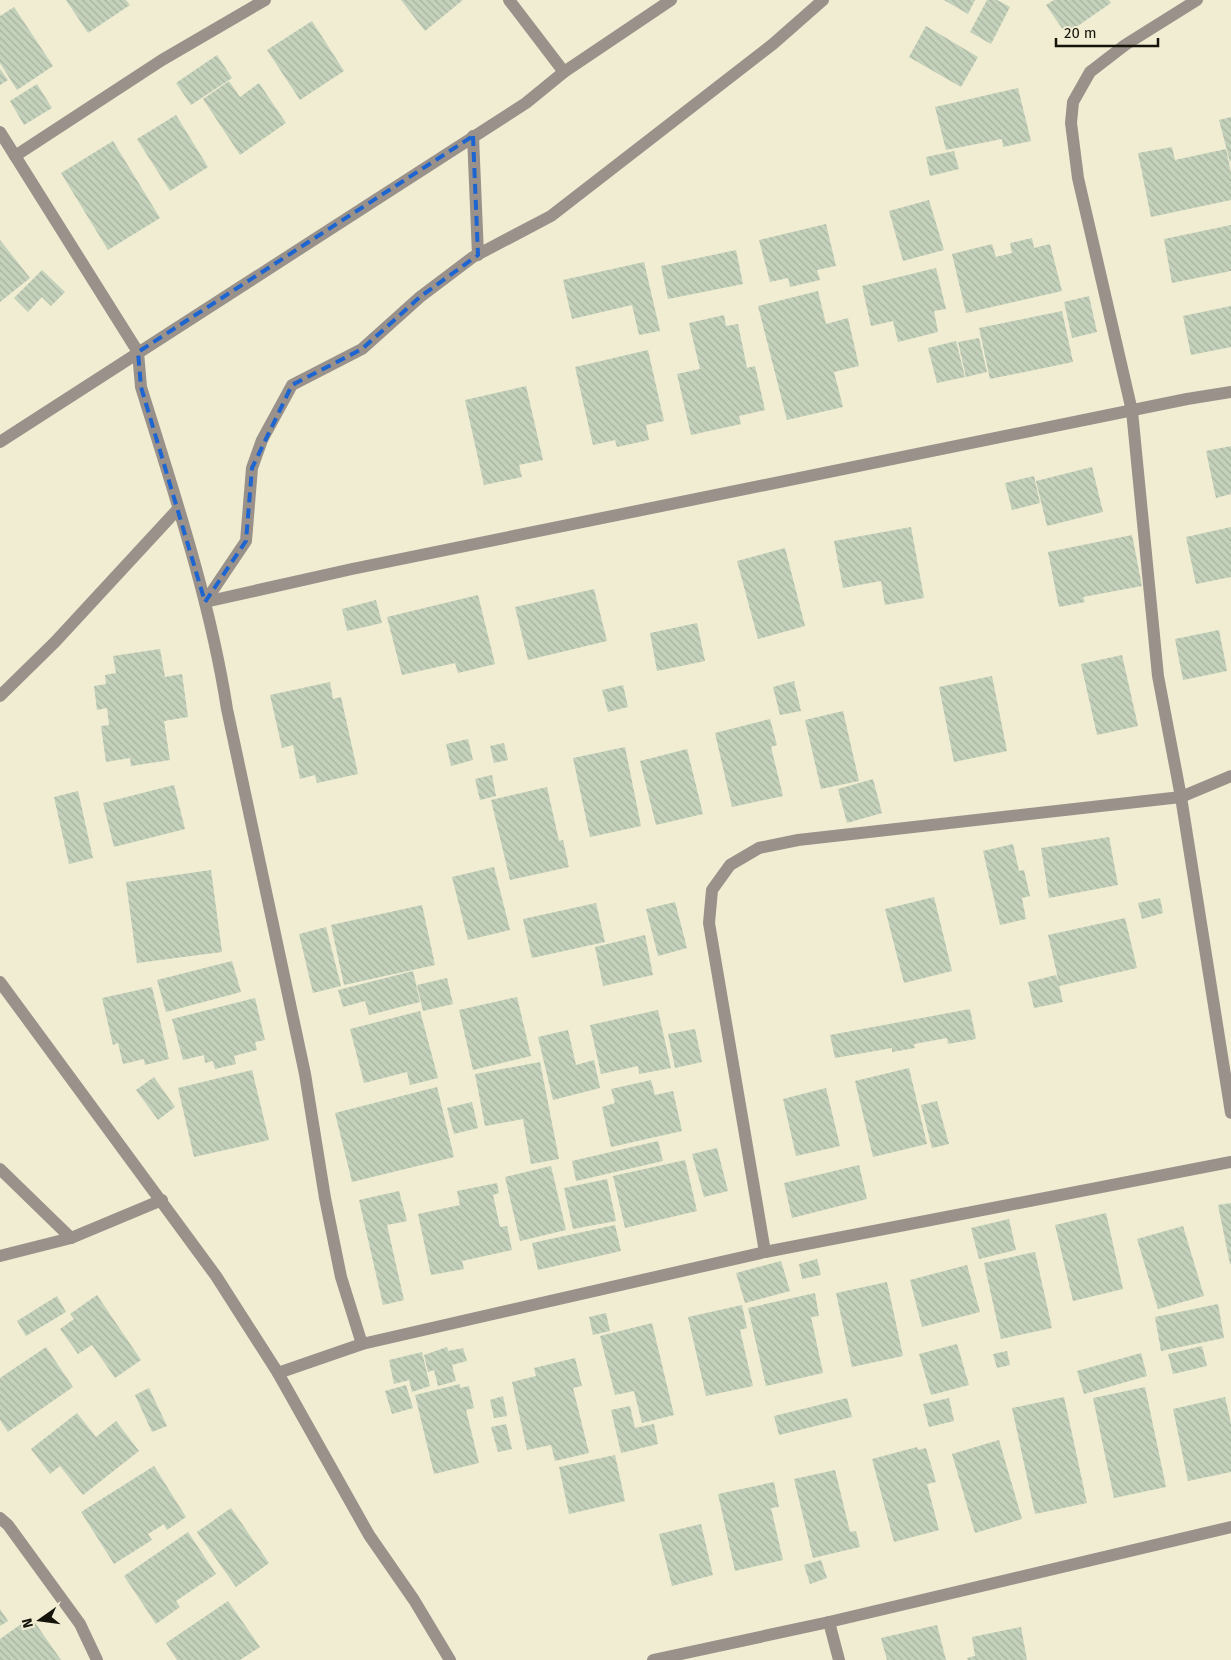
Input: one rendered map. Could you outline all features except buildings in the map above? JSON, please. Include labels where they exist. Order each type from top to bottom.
[{"type":"street","points":[[15,156],[162,60],[265,0]]},
{"type":"street","points":[[509,0],[564,72]]},
{"type":"street","points":[[0,442],[526,103],[564,72],[671,0]]},
{"type":"street","points":[[205,602],[246,540],[252,468],[262,440],[292,385],[362,349],[420,297],[478,255],[551,216],[773,44],[823,0]]},
{"type":"street","points":[[1197,0],[1125,45],[1090,72],[1074,102],[1070,123],[1078,178],[1132,411],[1158,676],[1180,796],[1231,1113]]},
{"type":"street","points":[[0,132],[138,352],[141,387],[205,602],[220,662],[229,718],[305,1074],[325,1198],[339,1268],[362,1344]]},
{"type":"street","points":[[474,136],[478,255]]},
{"type":"street","points":[[205,602],[352,569],[1231,392]]},
{"type":"street","points":[[0,696],[55,642],[178,509]]},
{"type":"street","points":[[765,1252],[710,923],[712,890],[730,865],[759,848],[798,840],[1180,796],[1231,776]]},
{"type":"street","points":[[0,982],[216,1276],[278,1373],[369,1535],[414,1600],[450,1660]]},
{"type":"street","points":[[278,1373],[362,1344],[765,1252],[1231,1162]]},
{"type":"street","points":[[0,1168],[71,1238]]},
{"type":"street","points":[[0,1256],[71,1238],[162,1200]]},
{"type":"street","points":[[0,1518],[8,1525],[80,1624],[97,1660]]},
{"type":"street","points":[[653,1660],[829,1622],[1231,1527]]},
{"type":"street","points":[[829,1622],[839,1660]]},
{"type":"highlighted area","points":[[473,136],[478,255],[420,297],[362,349],[292,385],[252,468],[246,541],[205,602],[141,387],[138,352]]}]
